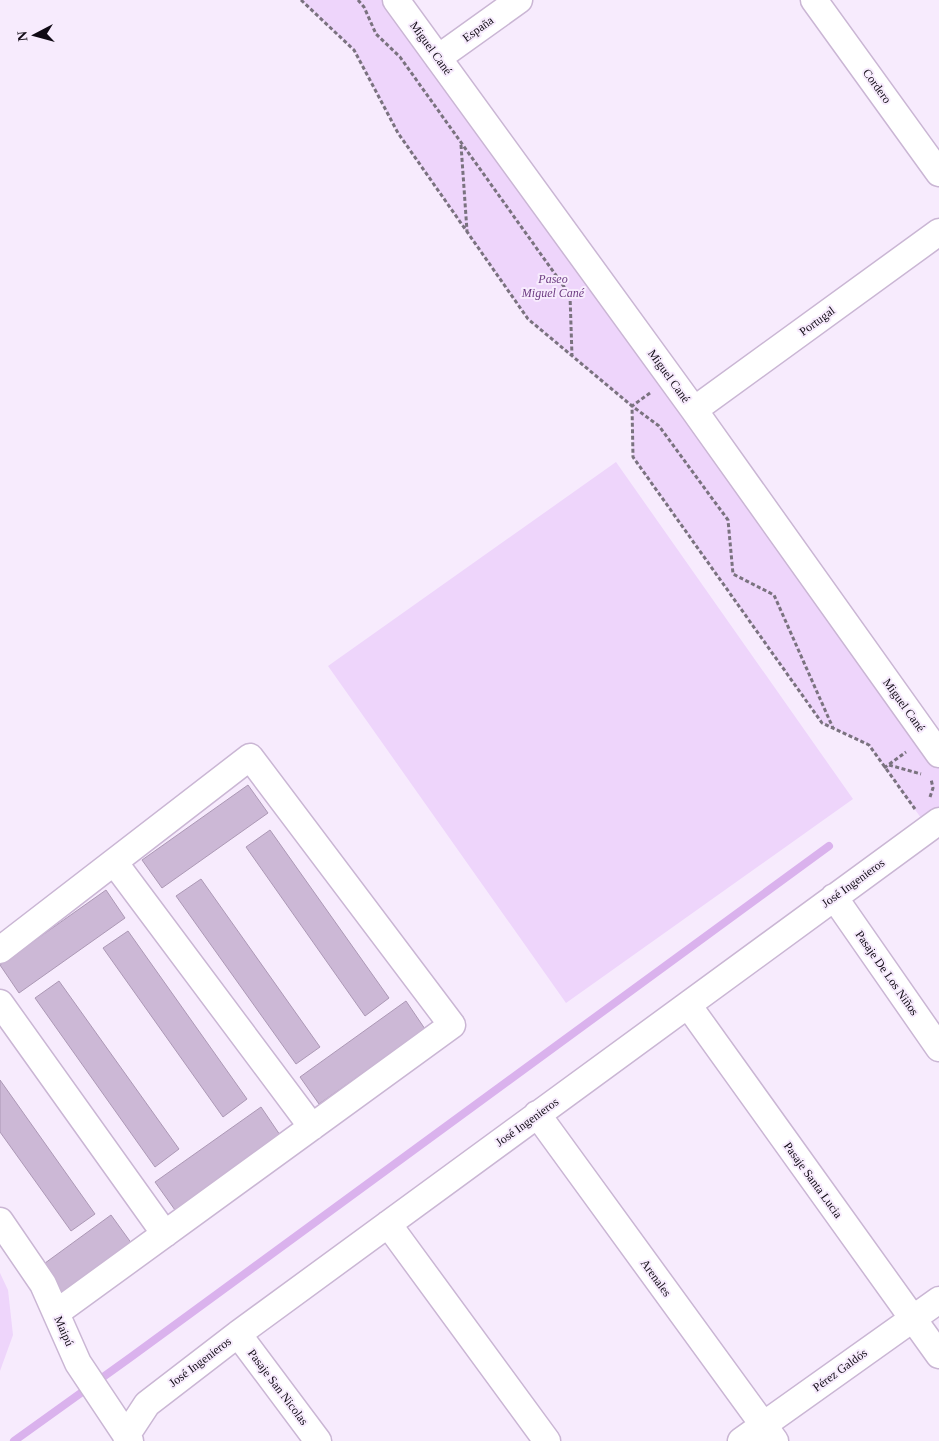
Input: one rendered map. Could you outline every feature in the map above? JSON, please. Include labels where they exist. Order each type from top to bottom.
[{"type":"street","name":"Miguel Cané","points":[[396,0],[671,378],[939,754]]},
{"type":"street","name":"España","points":[[438,58],[519,0]]},
{"type":"street","name":"Cordero","points":[[814,0],[939,173]]},
{"type":"street","name":"Portugal","points":[[694,410],[939,232]]},
{"type":"street","points":[[0,950],[250,757],[452,1026],[56,1313]]},
{"type":"street","name":"José Ingenieros","points":[[128,1438],[147,1404],[238,1334],[834,897],[929,822]]},
{"type":"street","points":[[114,862],[312,1127]]},
{"type":"street","name":"Pasaje De Los Niños","points":[[834,897],[939,1048]]},
{"type":"street","points":[[0,1003],[164,1234]]},
{"type":"street","name":"Pasaje Santa Lucia","points":[[688,1004],[939,1355]]},
{"type":"street","name":"Arenales","points":[[538,1114],[769,1433]]},
{"type":"street","name":"Maipú","points":[[0,1221],[43,1284],[78,1363],[128,1438]]},
{"type":"street","points":[[388,1224],[547,1441]]},
{"type":"street","name":"Pérez Galdós","points":[[741,1441],[769,1433],[913,1318],[939,1300]]},
{"type":"street","name":"Pasaje San Nicolas","points":[[238,1334],[318,1441]]},
{"type":"path","points":[[301,0],[354,50],[398,134],[528,319],[632,406],[659,426],[728,520],[733,574],[774,595],[833,729]]},
{"type":"path","points":[[358,0],[364,7],[376,34],[400,57],[570,295],[572,356]]},
{"type":"path","points":[[461,143],[467,232]]},
{"type":"path","points":[[632,406],[671,378]]},
{"type":"path","points":[[632,406],[633,457],[822,723],[869,746],[929,822]]},
{"type":"path","points":[[889,764],[926,775],[930,778],[933,788],[929,822]]},
{"type":"green space","name":"Paseo Miguel Cané","points":[[301,0],[394,0],[939,753],[939,821],[921,818],[869,745],[822,723],[633,457],[632,406],[528,319],[398,133],[354,50]]},
{"type":"green space","points":[[616,462],[853,799],[566,1003],[328,666]]},
{"type":"green space","points":[[0,1273],[8,1290],[13,1335],[0,1371]]},
{"type":"building","points":[[248,785],[268,813],[162,888],[142,860]]},
{"type":"building","points":[[270,830],[389,998],[365,1016],[246,847]]},
{"type":"building","points":[[201,879],[320,1047],[296,1064],[176,896]]},
{"type":"building","points":[[106,890],[125,918],[19,993],[0,965]]},
{"type":"building","points":[[128,931],[247,1099],[223,1117],[103,948]]},
{"type":"building","points":[[59,981],[179,1149],[155,1167],[35,998]]},
{"type":"building","points":[[406,1001],[425,1029],[319,1104],[300,1077]]},
{"type":"building","points":[[0,1080],[95,1214],[71,1231],[0,1132]]},
{"type":"building","points":[[261,1107],[280,1135],[175,1210],[155,1182]]},
{"type":"building","points":[[111,1215],[132,1244],[63,1295],[41,1266]]},
{"type":"waterway","points":[[14,1441],[829,846]]}]
